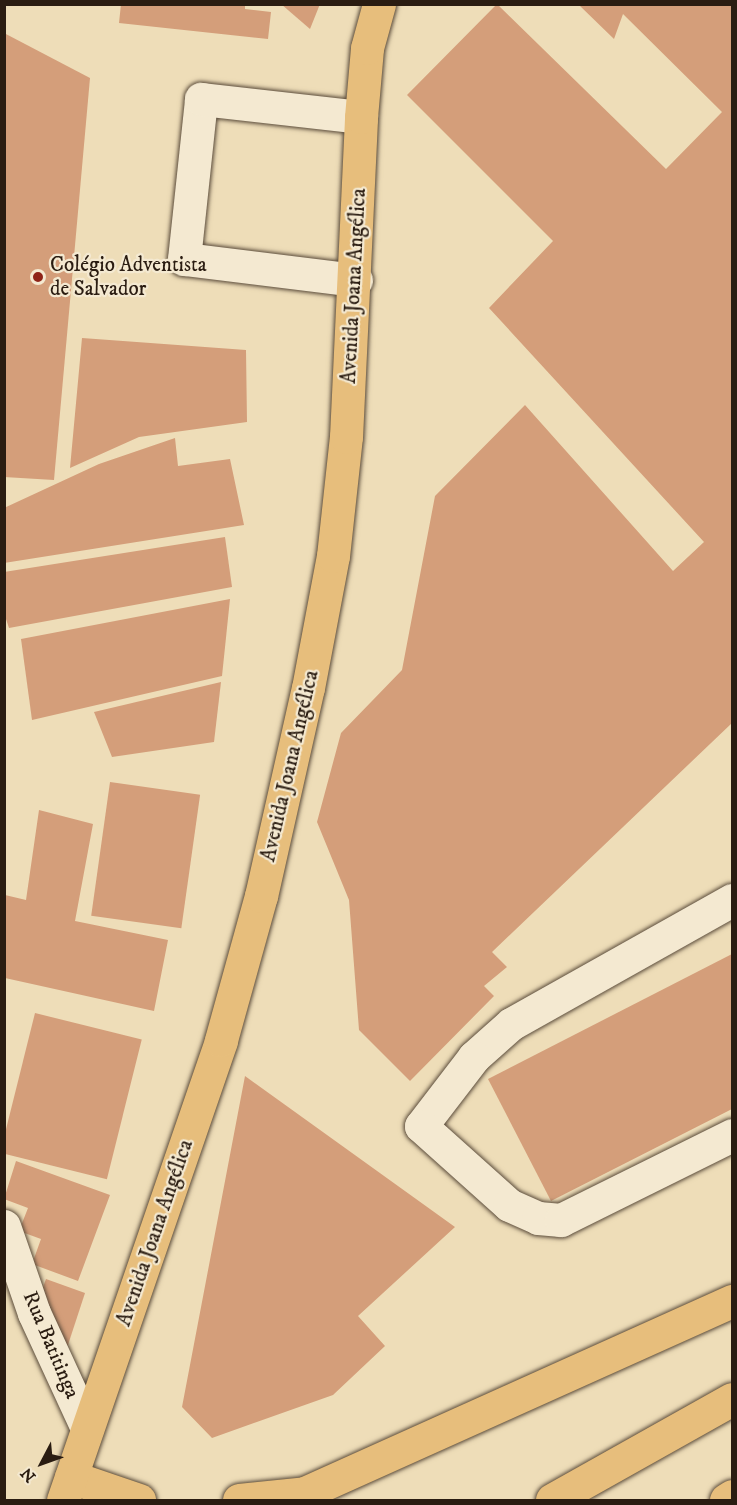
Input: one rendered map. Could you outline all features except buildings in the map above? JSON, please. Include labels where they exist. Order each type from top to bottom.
[{"type":"main road","name":"Avenida Joana Angélica","points":[[67,1489],[221,1040],[261,896],[308,688],[333,556],[356,280],[361,117],[367,48],[379,4]]},
{"type":"main road","points":[[239,1500],[299,1497],[732,1301]]},
{"type":"main road","points":[[552,1500],[732,1399]]},
{"type":"main road","points":[[67,1489],[139,1500]]},
{"type":"main road","points":[[726,1500],[732,1496]]},
{"type":"street","points":[[356,280],[183,259],[201,99],[361,117]]},
{"type":"street","points":[[732,900],[511,1024],[474,1057],[421,1126],[509,1205],[538,1218],[561,1220],[732,1134]]},
{"type":"street","name":"Rua Batitinga","points":[[4,1226],[34,1313],[87,1428]]},
{"type":"place","name":"Colégio Adventista de Salvador","points":[[38,277]]}]
